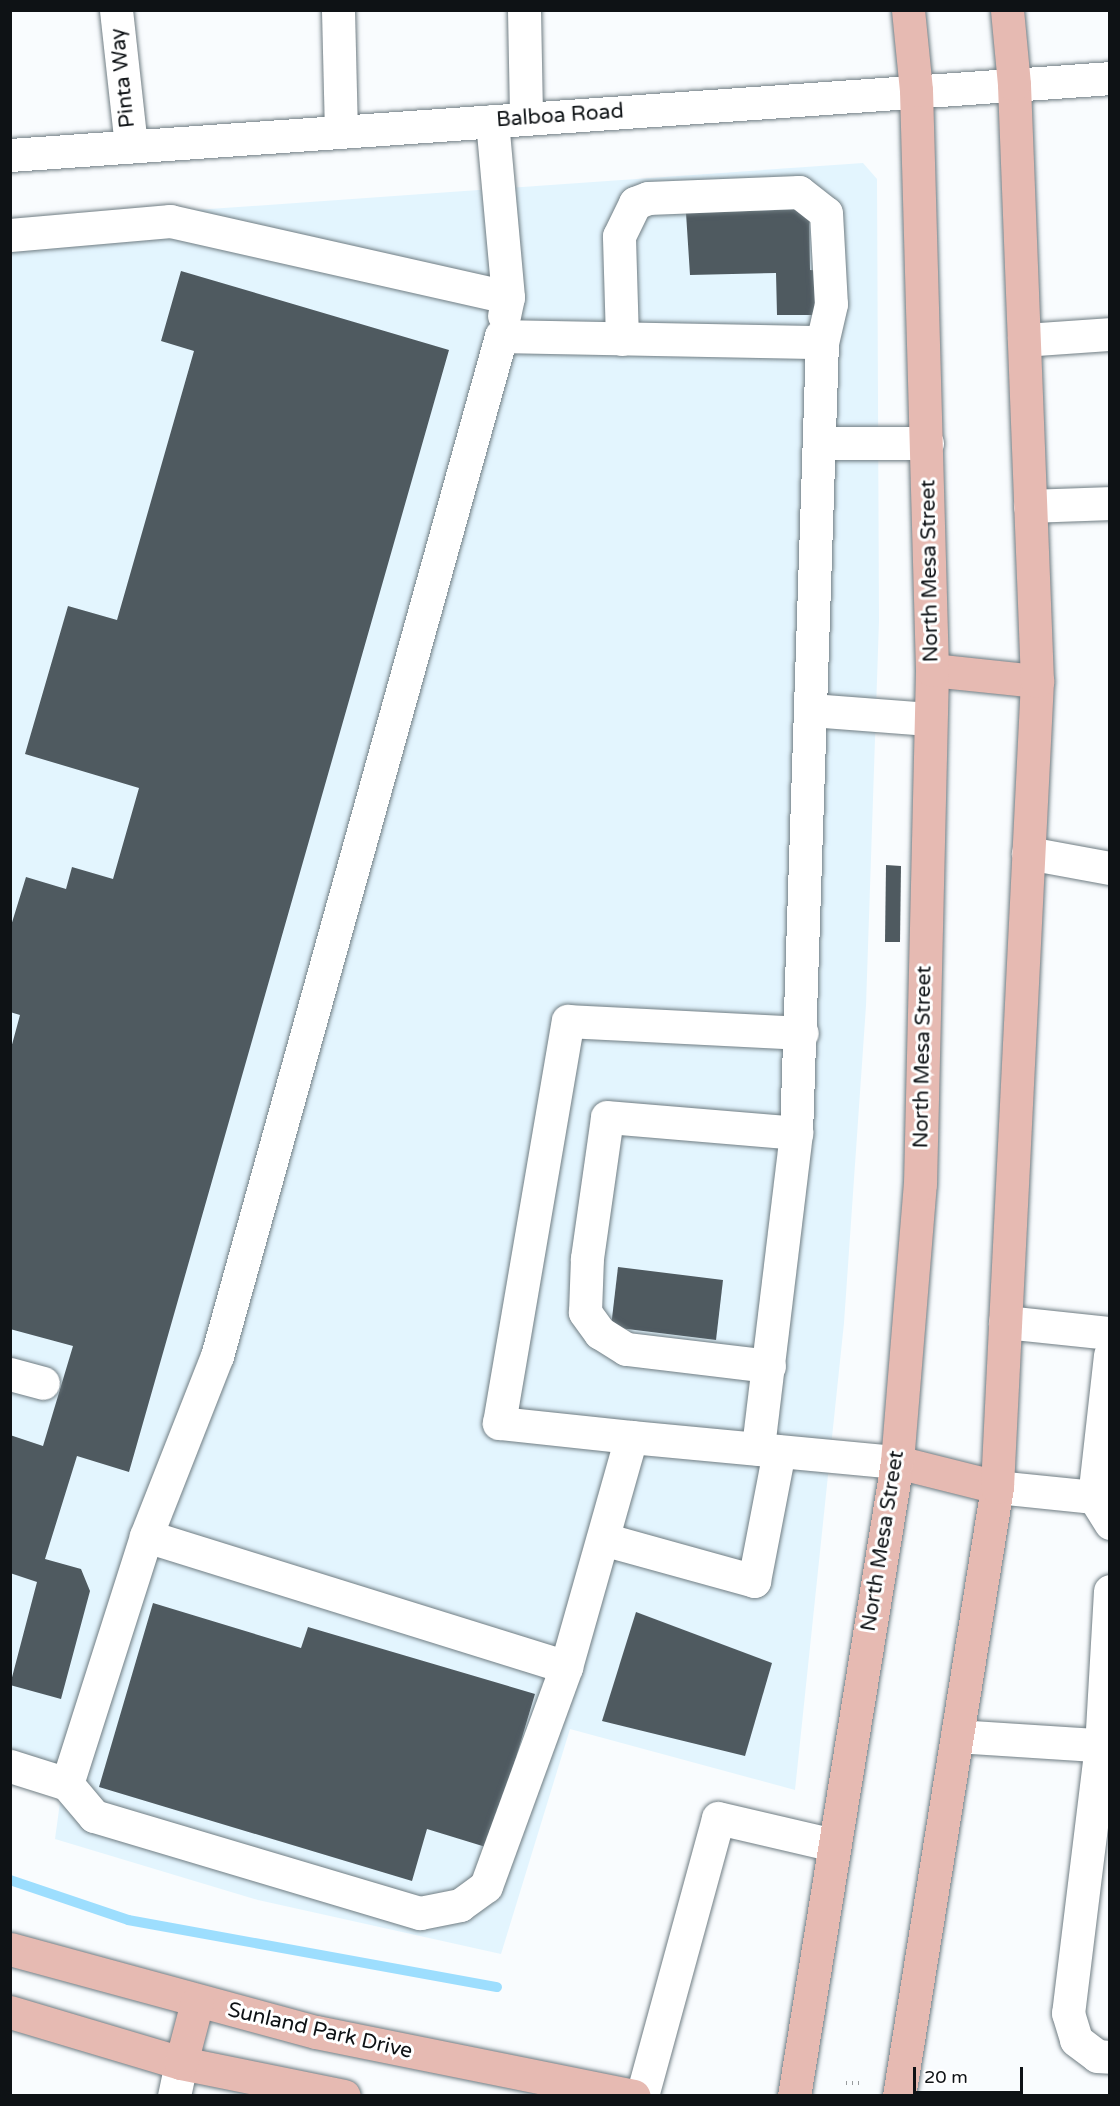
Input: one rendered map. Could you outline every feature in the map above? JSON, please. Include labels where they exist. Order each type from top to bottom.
[{"type":"main road","name":"North Mesa Street","points":[[794,2096],[897,1462],[920,1184],[929,719],[932,670],[916,90],[908,10]]},
{"type":"main road","points":[[898,2096],[997,1487],[1036,681],[1014,84],[1007,10]]},
{"type":"main road","points":[[932,670],[1036,681]]},
{"type":"main road","points":[[897,1462],[997,1487]]},
{"type":"main road","name":"Sunland Park Drive","points":[[10,1949],[197,2002],[634,2096]]},
{"type":"main road","points":[[181,2063],[197,2002]]},
{"type":"main road","points":[[10,2012],[181,2063],[336,2095]]},
{"type":"street","name":"Pinta Way","points":[[116,10],[131,146]]},
{"type":"street","points":[[338,10],[341,131]]},
{"type":"street","points":[[524,10],[526,118]]},
{"type":"street","name":"Balboa Road","points":[[10,155],[1110,78]]},
{"type":"street","points":[[67,1784],[146,1536],[217,1356],[501,336],[508,297],[492,121]]},
{"type":"street","points":[[603,1539],[754,1581],[768,1450],[769,1366],[796,1133],[802,1033],[822,342],[831,304],[826,213],[799,192],[648,198],[635,203],[619,236],[622,339]]},
{"type":"street","points":[[10,235],[170,220],[508,297]]},
{"type":"street","points":[[1024,340],[1110,334]]},
{"type":"street","points":[[501,336],[822,342]]},
{"type":"street","points":[[819,443],[927,443]]},
{"type":"street","points":[[1030,506],[1110,503]]},
{"type":"street","points":[[812,710],[929,719]]},
{"type":"street","points":[[1028,854],[1110,868]]},
{"type":"street","points":[[802,1033],[568,1022],[499,1423],[897,1462]]},
{"type":"street","points":[[769,1366],[626,1349],[600,1333],[585,1312],[607,1117],[796,1133]]},
{"type":"street","points":[[1005,1322],[1110,1333]]},
{"type":"street","points":[[997,1487],[1102,1494],[1110,1354]]},
{"type":"street","points":[[10,1374],[42,1383]]},
{"type":"street","points":[[10,1766],[67,1784],[94,1816],[420,1914],[459,1905],[486,1886],[566,1667],[631,1437]]},
{"type":"street","points":[[146,1536],[566,1667]]},
{"type":"street","points":[[1110,1592],[1105,1746],[1068,2013],[1076,2040],[1097,2056],[1110,2057]]},
{"type":"street","points":[[957,1736],[1105,1746]]},
{"type":"street","points":[[642,2096],[718,1818],[834,1845]]},
{"type":"street","points":[[174,2096],[181,2063]]},
{"type":"path","points":[[846,2083],[863,2083]]},
{"type":"shaded area","points":[[863,163],[877,179],[879,621],[866,1006],[844,1323],[795,1790],[570,1729],[501,1954],[258,1900],[55,1839],[61,1795],[11,1780],[11,223]]},
{"type":"building","points":[[809,209],[810,270],[823,271],[824,315],[777,315],[776,273],[690,275],[686,213]]},
{"type":"building","points":[[181,271],[449,350],[129,1472],[77,1456],[45,1559],[81,1569],[90,1591],[61,1699],[10,1685],[37,1582],[10,1573],[10,1435],[43,1446],[73,1346],[10,1329],[10,1052],[20,1015],[10,1012],[10,929],[26,877],[66,889],[72,867],[113,879],[139,788],[25,754],[68,606],[117,620],[194,351],[161,341]]},
{"type":"building","points":[[886,865],[901,866],[900,942],[885,942]]},
{"type":"building","points":[[618,1267],[723,1280],[716,1340],[611,1327]]},
{"type":"building","points":[[153,1603],[301,1648],[308,1627],[535,1694],[489,1848],[427,1829],[412,1881],[99,1787]]},
{"type":"building","points":[[636,1612],[772,1663],[745,1756],[602,1721]]},
{"type":"waterway","points":[[10,1880],[128,1920],[497,1987]]}]
